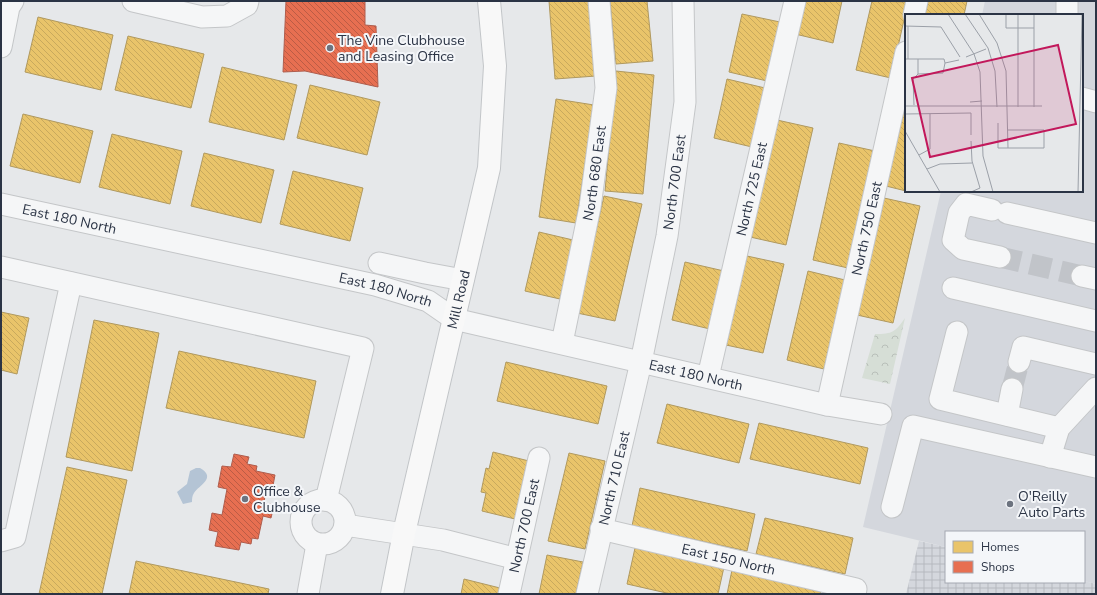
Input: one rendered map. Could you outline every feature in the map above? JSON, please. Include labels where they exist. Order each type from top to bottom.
[{"type":"main road","name":"Mill Road","points":[[392,594],[404,534],[489,168],[495,66],[489,1]]},
{"type":"street","points":[[1,46],[9,7],[12,1]]},
{"type":"street","points":[[132,1],[202,17],[227,16],[247,5],[248,1]]},
{"type":"street","name":"North 680 East","points":[[562,343],[590,207],[606,88],[599,1]]},
{"type":"street","name":"North 700 East","points":[[641,362],[667,236],[685,102],[683,1]]},
{"type":"street","name":"North 725 East","points":[[708,377],[795,1]]},
{"type":"street","points":[[914,14],[917,1]]},
{"type":"street","points":[[1066,1],[1067,14]]},
{"type":"street","name":"North 750 East","points":[[827,405],[905,56]]},
{"type":"street","points":[[1083,98],[1096,102]]},
{"type":"street","name":"East 180 North","points":[[1,204],[391,289],[428,301],[454,319],[827,405],[881,414]]},
{"type":"street","points":[[1000,257],[963,249],[953,240],[959,213],[966,204],[1096,234]]},
{"type":"street","name":"East 180 North","points":[[379,263],[463,280]]},
{"type":"street","points":[[1,267],[363,348],[326,500]]},
{"type":"street","points":[[1,540],[15,537],[72,283]]},
{"type":"street","points":[[953,288],[1095,318]]},
{"type":"street","points":[[957,332],[940,400],[1059,428]]},
{"type":"street","points":[[1019,362],[1023,347],[1096,364]]},
{"type":"street","name":"North 710 East","points":[[587,594],[641,362]]},
{"type":"street","points":[[1050,457],[1059,428],[1096,388]]},
{"type":"street","points":[[1007,415],[1012,389]]},
{"type":"street","points":[[892,507],[913,426],[1096,467]]},
{"type":"street","name":"North 700 East","points":[[509,594],[540,458]]},
{"type":"street","points":[[326,500],[336,504],[342,510],[345,517],[345,525],[339,538],[332,543],[325,545],[317,544],[305,536],[300,523],[301,516],[309,504],[316,501],[326,500]]},
{"type":"street","points":[[345,525],[443,540],[517,559]]},
{"type":"street","name":"East 150 North","points":[[601,529],[856,591]]},
{"type":"street","points":[[308,594],[317,544]]},
{"type":"shaded area","points":[[985,1],[1096,1],[1096,584],[1085,581],[1085,531],[945,531],[945,547],[863,527],[941,192],[1083,192],[1083,14],[982,14]]},
{"type":"shaded area","points":[[919,541],[945,547],[945,583],[1085,583],[1085,581],[1096,584],[1096,594],[906,594]]},
{"type":"green space","points":[[905,318],[890,384],[862,378],[875,334],[890,333],[899,326]]},
{"type":"water","points":[[200,468],[205,472],[207,478],[192,496],[192,502],[183,504],[177,492],[187,484],[190,471]]},
{"type":"building: Homes","points":[[549,1],[590,1],[596,76],[555,79]]},
{"type":"building: Homes","points":[[610,1],[647,1],[653,61],[616,64]]},
{"type":"building: Homes","points":[[802,1],[842,1],[833,43],[795,34]]},
{"type":"building: Homes","points":[[872,1],[908,2],[891,78],[856,70]]},
{"type":"building: Homes","points":[[928,1],[967,1],[964,14],[925,14]]},
{"type":"building: Homes","points":[[742,14],[780,22],[767,81],[729,72]]},
{"type":"building: Homes","points":[[38,17],[113,35],[101,90],[25,72]]},
{"type":"building: Homes","points":[[128,36],[204,54],[191,108],[115,90]]},
{"type":"building: Homes","points":[[222,67],[297,85],[284,140],[209,122]]},
{"type":"building: Homes","points":[[616,71],[654,75],[643,194],[605,191]]},
{"type":"building: Homes","points":[[727,79],[765,88],[752,147],[714,138]]},
{"type":"building: Homes","points":[[310,85],[380,102],[367,155],[297,138]]},
{"type":"building: Homes","points":[[556,99],[594,105],[576,223],[539,217]]},
{"type":"building: Homes","points":[[905,105],[905,191],[886,186]]},
{"type":"building: Homes","points":[[23,114],[93,131],[80,183],[10,166]]},
{"type":"building: Homes","points":[[777,120],[813,128],[786,245],[750,237]]},
{"type":"building: Homes","points":[[112,134],[182,151],[170,204],[99,187]]},
{"type":"building: Homes","points":[[839,143],[875,151],[848,268],[813,260]]},
{"type":"building: Homes","points":[[204,153],[274,170],[261,223],[191,206]]},
{"type":"building: Homes","points":[[293,171],[363,188],[350,241],[280,224]]},
{"type":"building: Homes","points":[[604,196],[642,204],[615,321],[577,313]]},
{"type":"building: Homes","points":[[884,198],[920,206],[893,323],[857,315]]},
{"type":"building: Homes","points":[[539,232],[573,240],[560,299],[525,291]]},
{"type":"building: Homes","points":[[747,256],[784,264],[763,353],[726,345]]},
{"type":"building: Homes","points":[[685,262],[724,271],[710,329],[672,320]]},
{"type":"building: Homes","points":[[808,271],[845,280],[824,369],[787,360]]},
{"type":"building: Homes","points":[[1,312],[29,318],[17,374],[1,370]]},
{"type":"building: Homes","points":[[94,320],[159,333],[132,471],[66,457]]},
{"type":"building: Homes","points":[[179,351],[316,381],[304,438],[166,408]]},
{"type":"building: Homes","points":[[506,362],[607,386],[598,424],[497,401]]},
{"type":"building: Homes","points":[[667,404],[749,424],[739,463],[657,443]]},
{"type":"building: Homes","points":[[759,423],[868,448],[860,484],[750,459]]},
{"type":"building: Homes","points":[[493,452],[529,461],[515,519],[482,511],[486,493],[481,492],[486,468],[489,469]]},
{"type":"building: Homes","points":[[569,453],[605,461],[585,549],[548,541]]},
{"type":"building: Homes","points":[[67,467],[127,480],[102,594],[39,594]]},
{"type":"building: Homes","points":[[640,488],[755,514],[747,551],[632,526]]},
{"type":"building: Homes","points":[[765,518],[853,538],[845,574],[756,554]]},
{"type":"building: Homes","points":[[635,548],[724,567],[718,594],[671,594],[627,584]]},
{"type":"building: Homes","points":[[547,555],[583,562],[576,594],[539,594]]},
{"type":"building: Homes","points":[[136,561],[269,589],[268,594],[129,594]]},
{"type":"building: Homes","points":[[732,570],[821,590],[820,594],[727,594]]},
{"type":"building: Homes","points":[[464,579],[500,588],[498,594],[461,594]]},
{"type":"building: Shops","name":"The Vine Clubhouse and Leasing Office","points":[[286,1],[365,1],[365,25],[376,26],[378,87],[305,71],[283,72]]},
{"type":"building: Shops","name":"Office & Clubhouse","points":[[234,454],[249,457],[247,464],[257,466],[256,471],[275,475],[271,496],[265,495],[264,503],[274,505],[271,518],[263,516],[258,539],[252,538],[251,544],[241,542],[239,550],[215,546],[218,532],[209,530],[212,513],[222,515],[227,489],[218,487],[222,466],[231,467]]},
{"type":"tunnel","points":[[1000,257],[1082,276]]},
{"type":"tunnel","points":[[1012,389],[1019,362]]},
{"type":"place","name":"The Vine Clubhouse and Leasing Office","points":[[330,48]]},
{"type":"place","name":"Office & Clubhouse","points":[[245,499]]},
{"type":"place","name":"O'Reilly Auto Parts","points":[[1010,504]]}]
